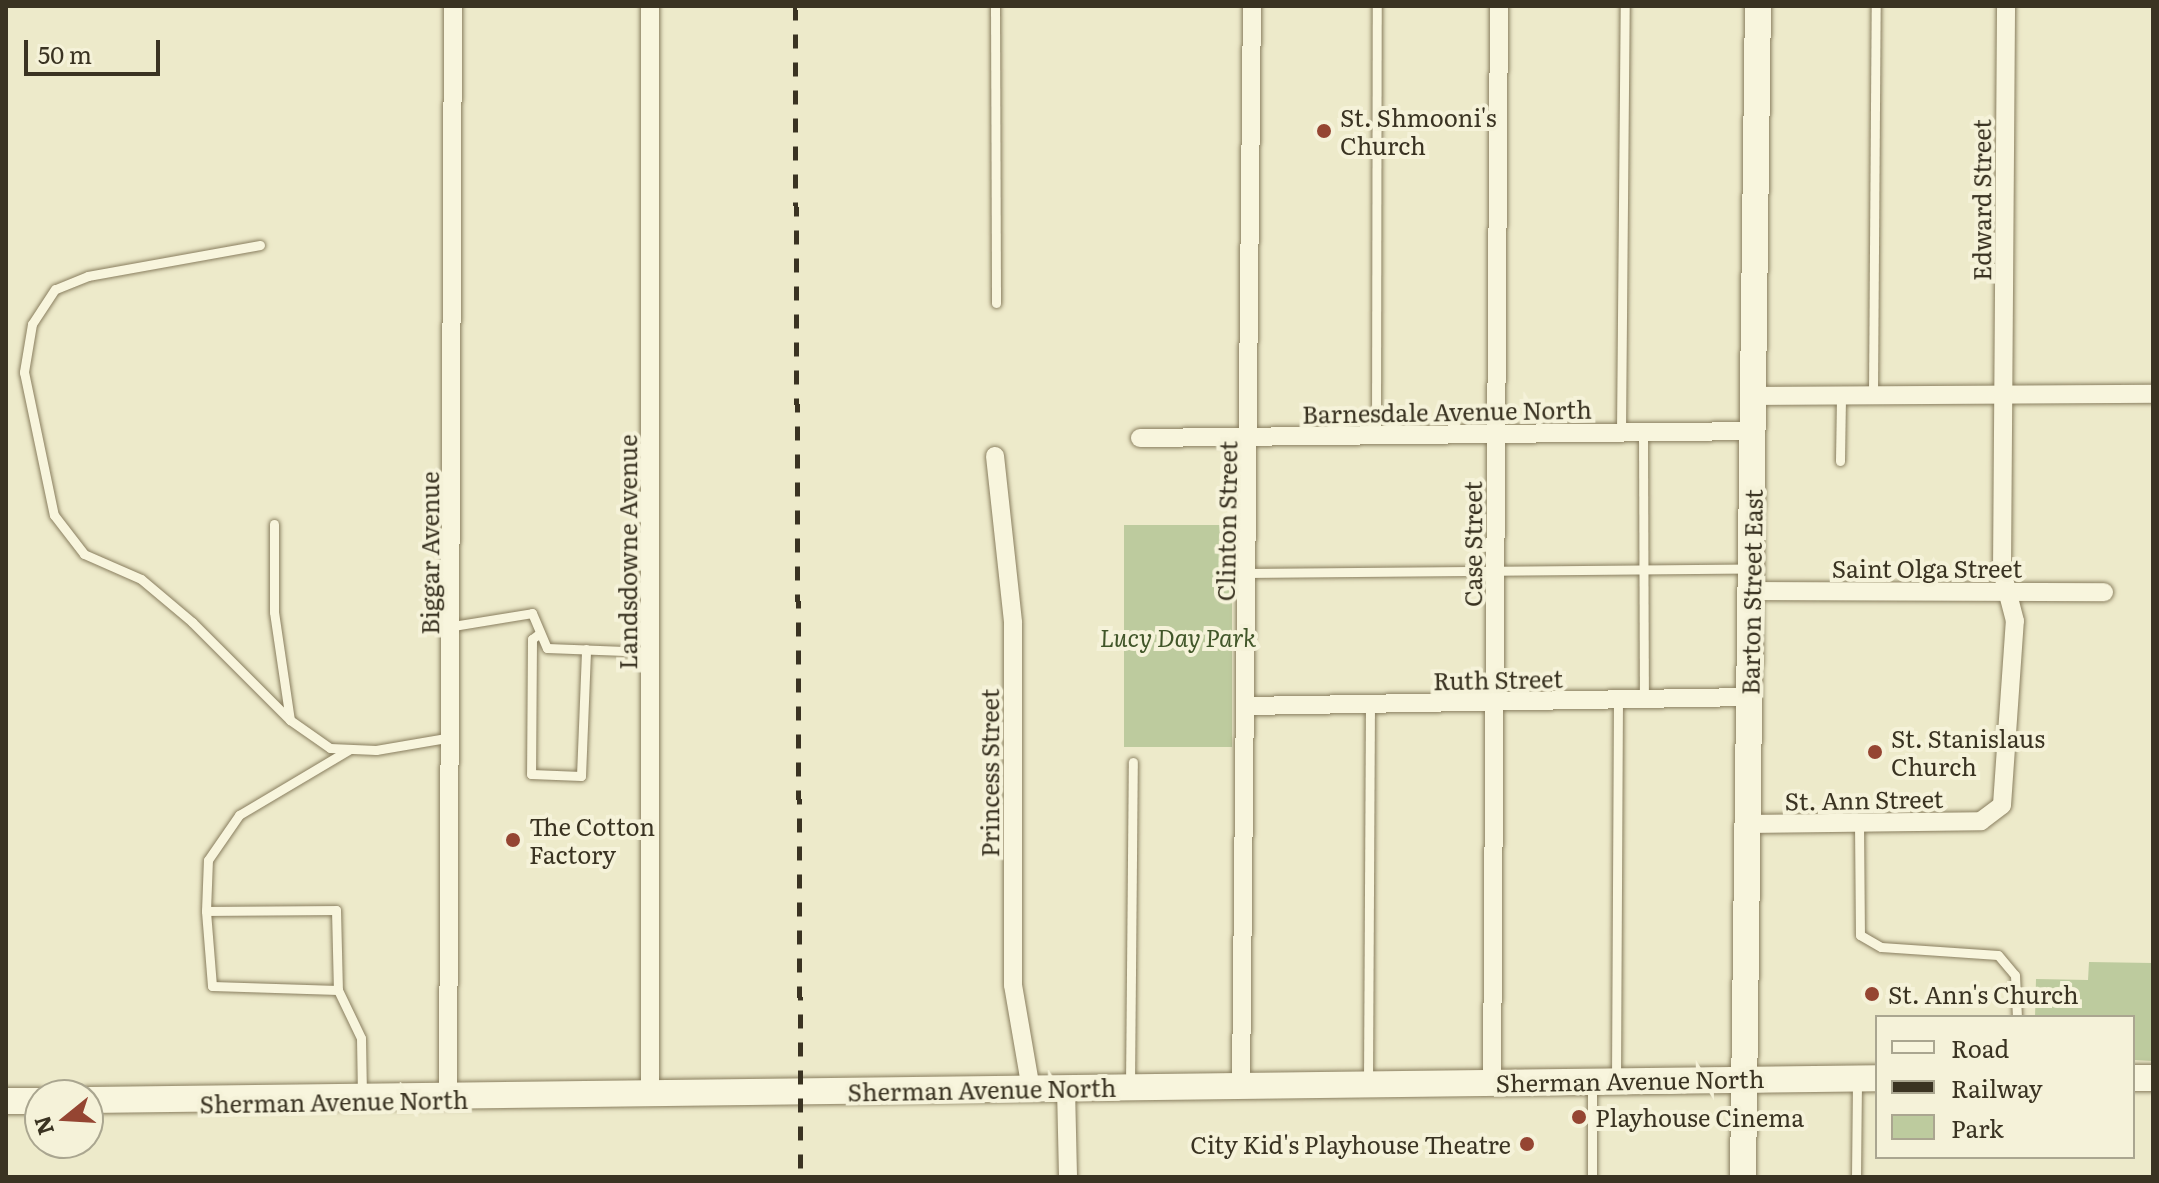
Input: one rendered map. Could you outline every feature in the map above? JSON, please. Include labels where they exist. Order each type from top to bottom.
[{"type":"main road","name":"Barton Street East","points":[[1743,1177],[1758,6]]},
{"type":"main road","name":"Sherman Avenue North","points":[[104,1100],[448,1100],[1368,1082],[1867,1078]]},
{"type":"street","name":"Biggar Avenue","points":[[448,1100],[453,626],[453,6]]},
{"type":"street","name":"Landsdowne Avenue","points":[[650,6],[650,1097]]},
{"type":"street","name":"Clinton Street","points":[[1241,1085],[1251,437],[1252,6]]},
{"type":"street","name":"Case Street","points":[[1492,1082],[1499,6]]},
{"type":"street","name":"Edward Street","points":[[1981,821],[2002,805],[2015,621],[2006,592],[2006,6]]},
{"type":"street","points":[[1754,396],[1873,393],[2153,394]]},
{"type":"street","name":"Barnesdale Avenue North","points":[[1140,438],[1754,431]]},
{"type":"street","name":"Princess Street","points":[[995,456],[1013,623],[1013,985],[1031,1089]]},
{"type":"street","name":"Saint Olga Street","points":[[1750,580],[2006,592],[2104,592]]},
{"type":"street","name":"Ruth Street","points":[[1247,706],[1618,702],[1749,697]]},
{"type":"street","name":"St. Ann Street","points":[[1747,824],[1981,821]]},
{"type":"street","points":[[1066,1088],[1068,1177]]},
{"type":"lane","points":[[995,6],[996,303]]},
{"type":"lane","points":[[1376,437],[1377,6]]},
{"type":"lane","points":[[1621,433],[1625,6]]},
{"type":"lane","points":[[1873,393],[1876,6]]},
{"type":"lane","points":[[260,245],[88,276],[55,289],[32,324],[24,372],[54,515],[84,554],[141,579],[192,622],[290,720],[330,748],[350,749],[452,737]]},
{"type":"lane","points":[[1840,461],[1841,394]]},
{"type":"lane","points":[[1643,432],[1644,701]]},
{"type":"lane","points":[[274,524],[274,612],[290,720]]},
{"type":"lane","points":[[1249,573],[1644,569],[1750,580]]},
{"type":"lane","points":[[453,626],[532,613],[547,648],[651,652]]},
{"type":"lane","points":[[540,633],[532,639],[531,774],[581,776],[586,649]]},
{"type":"lane","points":[[1592,1177],[1604,1080],[1618,702]]},
{"type":"lane","points":[[1368,1082],[1370,705]]},
{"type":"lane","points":[[338,990],[212,986],[206,911],[208,860],[223,833],[239,815],[350,749]]},
{"type":"lane","points":[[1130,1087],[1133,762]]},
{"type":"lane","points":[[1859,823],[1860,935],[1881,947],[1998,955],[2015,975],[2017,1015]]},
{"type":"lane","points":[[206,911],[336,910],[338,990],[361,1038],[363,1101]]},
{"type":"lane","points":[[1856,1177],[1867,1078]]},
{"type":"green space","name":"Lucy Day Park","points":[[1124,525],[1232,525],[1232,747],[1124,747]]},
{"type":"green space","points":[[2089,962],[2153,963],[2153,1061],[2135,1060],[2135,1015],[2035,1015],[2036,979],[2088,980]]},
{"type":"railway","points":[[795,6],[801,1177]]},
{"type":"place","name":"St. Shmooni's Church","points":[[1324,131]]},
{"type":"place","name":"St. Stanislaus Church","points":[[1875,752]]},
{"type":"place","name":"The Cotton Factory","points":[[513,840]]},
{"type":"place","name":"St. Ann's Church","points":[[1872,994]]},
{"type":"place","name":"Playhouse Cinema","points":[[1579,1117]]},
{"type":"place","name":"City Kid's Playhouse Theatre","points":[[1527,1144]]}]
